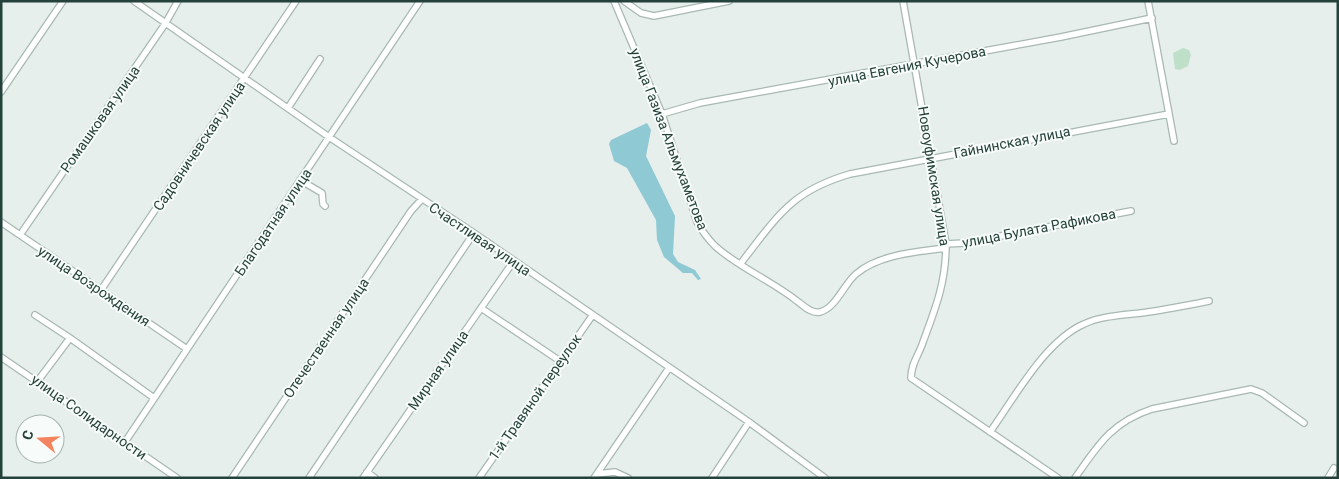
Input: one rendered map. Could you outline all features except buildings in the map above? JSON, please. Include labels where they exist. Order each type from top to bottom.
[{"type":"street","points":[[1,92],[62,1]]},
{"type":"street","name":"Счастливая улица","points":[[134,1],[329,137],[474,233],[513,262],[749,422],[825,478]]},
{"type":"street","name":"Ромашковая улица","points":[[20,235],[165,24],[178,1]]},
{"type":"street","name":"Садовничевская улица","points":[[101,290],[296,1]]},
{"type":"street","name":"Благодатная улица","points":[[125,442],[420,1]]},
{"type":"street","name":"улица Газиза Альмухаметова","points":[[614,1],[662,114],[697,222],[703,234],[716,247],[741,263]]},
{"type":"street","points":[[624,1],[641,13],[654,16],[729,1]]},
{"type":"street","name":"Новоуфимская улица","points":[[903,1],[946,246],[944,279],[920,350],[911,366],[911,378],[1058,478]]},
{"type":"street","points":[[1148,1],[1174,140]]},
{"type":"street","name":"улица Евгения Кучерова","points":[[662,114],[700,104],[1152,18]]},
{"type":"street","points":[[288,108],[320,59]]},
{"type":"street","name":"Гайнинская улица","points":[[741,263],[783,209],[802,194],[829,180],[932,158],[1169,114]]},
{"type":"street","points":[[300,180],[322,193],[322,204],[325,206]]},
{"type":"street","name":"Отечественная улица","points":[[232,478],[410,211],[422,199]]},
{"type":"street","name":"улица Булата Рафикова","points":[[741,263],[781,288],[811,311],[818,313],[826,309],[856,274],[872,264],[903,254],[1131,211]]},
{"type":"street","name":"улица Возрождения","points":[[1,222],[187,349]]},
{"type":"street","points":[[309,478],[474,233]]},
{"type":"street","name":"Мирная улица","points":[[363,478],[513,262]]},
{"type":"street","points":[[990,432],[1036,366],[1054,344],[1070,332],[1086,323],[1114,316],[1209,301]]},
{"type":"street","points":[[481,308],[560,361]]},
{"type":"street","points":[[35,315],[154,398]]},
{"type":"street","name":"1-й Травяной переулок","points":[[479,478],[592,316]]},
{"type":"street","points":[[37,382],[70,338]]},
{"type":"street","name":"улица Солидарности","points":[[1,357],[177,478]]},
{"type":"street","points":[[595,476],[669,368]]},
{"type":"street","points":[[1075,478],[1114,428],[1137,414],[1152,409],[1251,389],[1262,393],[1304,423]]},
{"type":"street","points":[[712,478],[749,422]]},
{"type":"street","points":[[1328,478],[1334,468]]},
{"type":"street","points":[[367,472],[375,478]]},
{"type":"street","points":[[595,476],[615,472],[628,478]]},
{"type":"green space","points":[[1183,48],[1189,50],[1191,55],[1188,66],[1180,70],[1175,69],[1173,53]]},
{"type":"water","points":[[647,123],[651,130],[646,156],[675,216],[673,254],[678,262],[695,270],[701,279],[698,280],[692,273],[683,273],[664,257],[657,240],[656,220],[627,168],[614,161],[609,144],[611,140]]}]
